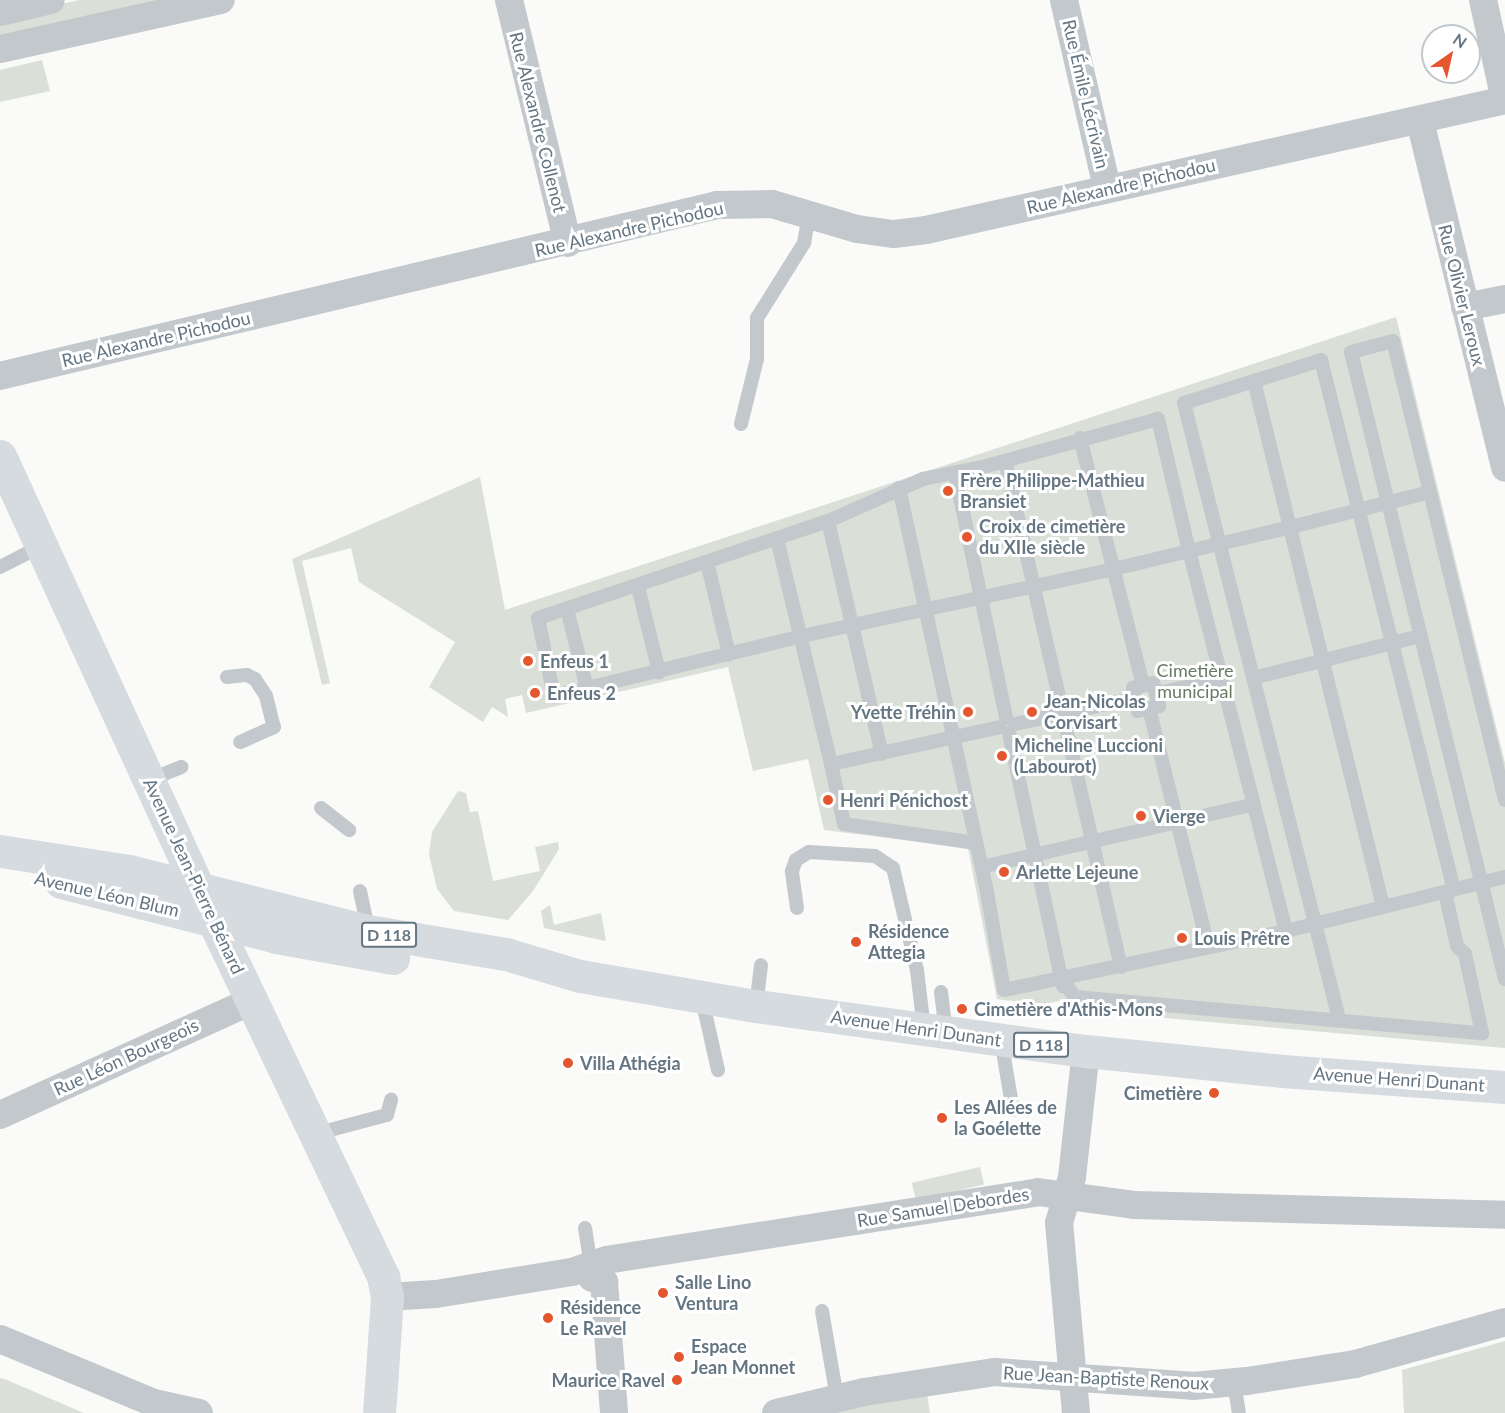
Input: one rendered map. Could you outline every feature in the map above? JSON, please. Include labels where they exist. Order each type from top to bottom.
[{"type":"main road","name":"Avenue Jean-Pierre Bénard","points":[[0,456],[39,547],[382,1276],[387,1297]]},
{"type":"main road","name":"Avenue Léon Blum","points":[[0,851],[129,871],[199,888]]},
{"type":"main road","name":"Avenue Léon Blum","points":[[0,869],[114,892],[213,920]]},
{"type":"main road","name":"Avenue Henri Dunant","points":[[199,888],[368,931],[435,945],[478,948],[580,976],[756,1006],[1086,1051],[1282,1071],[1505,1087]]},
{"type":"main road","name":"Avenue Henri Dunant","points":[[213,920],[276,937],[448,969],[580,976]]},
{"type":"main road","points":[[379,1413],[387,1297]]},
{"type":"street","points":[[0,12],[51,0]]},
{"type":"street","points":[[0,49],[221,0]]},
{"type":"street","name":"Rue Alexandre Collenot","points":[[509,0],[568,243]]},
{"type":"street","name":"Rue Émile Lécrivain","points":[[1064,0],[1107,188]]},
{"type":"street","points":[[1483,0],[1505,100]]},
{"type":"street","name":"Rue Alexandre Pichodou","points":[[0,376],[568,243],[717,205],[772,204],[894,234],[926,230],[1107,188],[1420,121],[1505,100]]},
{"type":"street","name":"Rue Olivier Leroux","points":[[1420,121],[1505,468]]},
{"type":"street","points":[[1465,307],[1505,299]]},
{"type":"street","name":"Rue Léon Bourgeois","points":[[0,1115],[253,1000]]},
{"type":"street","points":[[1076,1413],[1059,1240],[1086,1051]]},
{"type":"street","name":"Rue Samuel Debordes","points":[[387,1297],[435,1294],[591,1272],[900,1212],[1038,1192],[1134,1205],[1505,1215]]},
{"type":"street","points":[[591,1272],[604,1282],[614,1413]]},
{"type":"street","name":"Rue Jean-Baptiste Renoux","points":[[776,1413],[837,1398],[995,1372],[1193,1386],[1234,1382],[1355,1364],[1505,1322]]},
{"type":"street","points":[[0,1339],[156,1408],[199,1413]]},
{"type":"lane","points":[[741,424],[757,359],[758,318],[781,274],[804,243],[809,214]]},
{"type":"lane","points":[[1505,800],[1394,341],[1351,352],[1505,979]]},
{"type":"lane","points":[[1061,978],[1075,998],[1482,1033],[1465,954],[1457,946],[1449,891],[1393,643],[1321,360],[1184,403],[1339,1019]]},
{"type":"lane","points":[[1254,381],[1325,660],[1383,906]]},
{"type":"lane","points":[[1286,931],[1189,551],[1158,418],[899,488],[828,521],[538,618],[554,696],[802,636],[1113,569],[1189,551],[1221,543],[1291,527],[1430,492]]},
{"type":"lane","points":[[1080,438],[1143,685]]},
{"type":"lane","points":[[1005,461],[1121,967]]},
{"type":"lane","points":[[955,473],[1065,999]]},
{"type":"lane","points":[[899,488],[982,867],[1004,990],[1286,931],[1505,877]]},
{"type":"lane","points":[[828,521],[882,754]]},
{"type":"lane","points":[[777,539],[802,636],[844,824],[976,843]]},
{"type":"lane","points":[[0,567],[39,547]]},
{"type":"lane","points":[[707,562],[729,654]]},
{"type":"lane","points":[[638,586],[659,672]]},
{"type":"lane","points":[[567,609],[587,689]]},
{"type":"lane","points":[[1253,678],[1420,636]]},
{"type":"lane","points":[[226,676],[247,675],[255,679],[266,696],[274,727],[240,742]]},
{"type":"lane","points":[[1156,693],[1222,680]]},
{"type":"lane","points":[[1154,683],[1156,693],[1159,705],[1138,711],[1133,688],[1154,683]]},
{"type":"lane","points":[[831,764],[1135,698]]},
{"type":"lane","points":[[1149,708],[1208,947]]},
{"type":"lane","points":[[149,780],[181,767]]},
{"type":"lane","points":[[982,867],[1254,804]]},
{"type":"lane","points":[[321,808],[349,830]]},
{"type":"lane","points":[[797,908],[792,871],[796,860],[809,852],[875,856],[893,868],[917,970],[935,1031]]},
{"type":"lane","points":[[360,891],[368,931]]},
{"type":"lane","points":[[756,1006],[761,965]]},
{"type":"lane","points":[[935,1031],[941,992]]},
{"type":"lane","points":[[701,997],[718,1070]]},
{"type":"lane","points":[[1001,1040],[1013,1110]]},
{"type":"lane","points":[[315,1134],[387,1115],[391,1100]]},
{"type":"lane","points":[[585,1228],[599,1371],[596,1375]]},
{"type":"lane","points":[[822,1311],[837,1398]]},
{"type":"lane","points":[[1234,1382],[1239,1413]]},
{"type":"green space","points":[[79,0],[181,0],[0,42],[0,18]]},
{"type":"green space","points":[[42,60],[50,91],[0,102],[0,70]]},
{"type":"green space","name":"Cimetière municipal","points":[[1396,317],[1505,763],[1505,1048],[1074,1010],[1071,998],[1041,1005],[997,999],[968,848],[824,830],[808,759],[753,771],[728,667],[526,713],[522,695],[505,699],[508,717],[492,707],[483,722],[429,687],[455,642],[359,582],[351,548],[302,561],[330,683],[322,685],[292,559],[480,477],[505,610]]},
{"type":"green space","points":[[458,791],[466,793],[470,812],[478,811],[493,881],[540,871],[535,847],[558,842],[559,849],[533,891],[508,920],[454,911],[437,889],[429,854],[432,832]]},
{"type":"green space","points":[[550,905],[554,925],[601,913],[606,941],[544,928],[541,911]]},
{"type":"green space","points":[[980,1167],[984,1185],[916,1200],[912,1183]]},
{"type":"green space","points":[[1505,1341],[1505,1413],[1404,1413],[1402,1370]]},
{"type":"green space","points":[[0,1378],[7,1380],[84,1413],[0,1413]]},
{"type":"green space","points":[[927,1394],[930,1413],[819,1413]]},
{"type":"place","name":"Frère Philippe-Mathieu Bransiet","points":[[948,491]]},
{"type":"place","name":"Croix de cimetière du XIIe siècle","points":[[967,537]]},
{"type":"place","name":"Enfeus 1","points":[[528,661]]},
{"type":"place","name":"Enfeus 2","points":[[535,693]]},
{"type":"place","name":"Yvette Tréhin","points":[[968,712]]},
{"type":"place","name":"Jean-Nicolas Corvisart","points":[[1032,712]]},
{"type":"place","name":"Micheline Luccioni (Labourot)","points":[[1002,756]]},
{"type":"place","name":"Henri Pénichost","points":[[828,800]]},
{"type":"place","name":"Vierge","points":[[1141,816]]},
{"type":"place","name":"Arlette Lejeune","points":[[1004,872]]},
{"type":"place","name":"Louis Prêtre","points":[[1182,938]]},
{"type":"place","name":"Résidence Attegia","points":[[856,942]]},
{"type":"place","name":"Cimetière d'Athis-Mons","points":[[962,1009]]},
{"type":"place","name":"Villa Athégia","points":[[568,1063]]},
{"type":"place","name":"Cimetière","points":[[1214,1093]]},
{"type":"place","name":"Les Allées de la Goélette","points":[[942,1118]]},
{"type":"place","name":"Salle Lino Ventura","points":[[663,1293]]},
{"type":"place","name":"Résidence Le Ravel","points":[[548,1318]]},
{"type":"place","name":"Espace Jean Monnet","points":[[679,1357]]},
{"type":"place","name":"Maurice Ravel","points":[[677,1380]]}]
